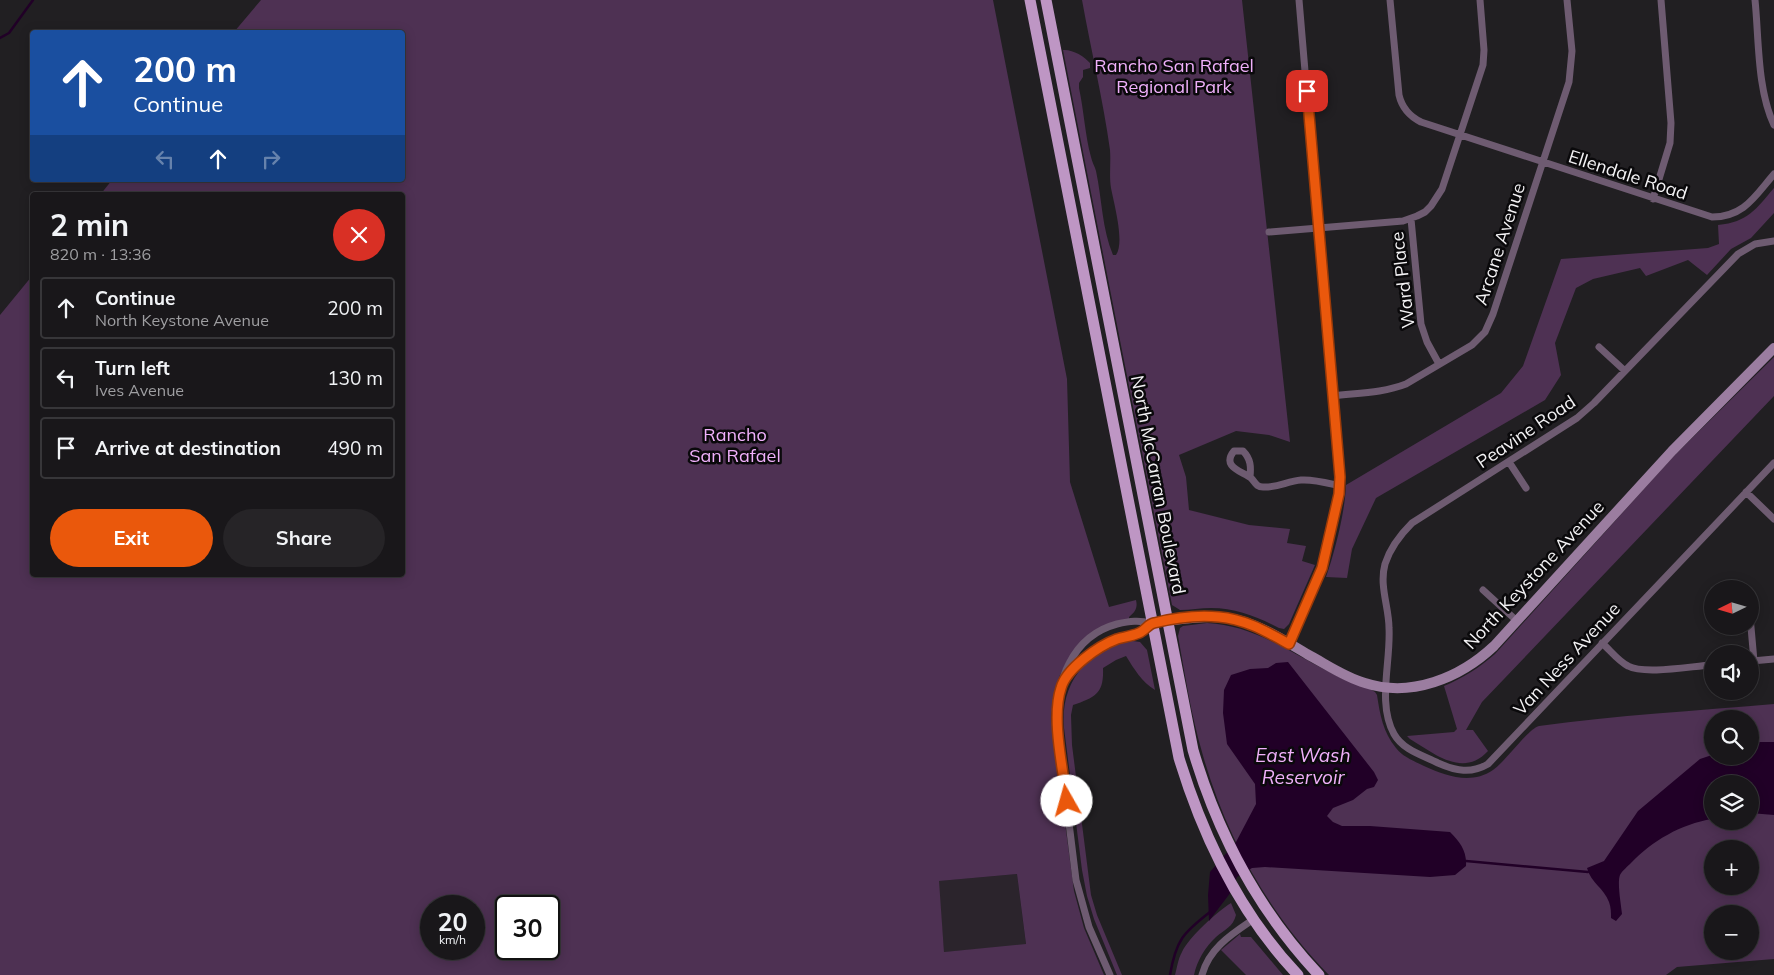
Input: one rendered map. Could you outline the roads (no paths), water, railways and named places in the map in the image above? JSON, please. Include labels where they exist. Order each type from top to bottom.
[{"type":"main road","name":"North McCarran Boulevard","points":[[1030,0],[1171,724],[1188,789],[1213,847],[1238,895],[1273,946],[1298,975]]},
{"type":"main road","name":"North McCarran Boulevard","points":[[1046,0],[1187,726],[1209,801],[1239,866],[1280,930],[1319,975]]},
{"type":"main road","points":[[1064,177],[1080,174]]},
{"type":"main road","points":[[1238,895],[1258,910],[1266,910]]},
{"type":"main road","points":[[1254,919],[1260,918],[1280,930]]},
{"type":"street","points":[[1289,644],[1320,574],[1340,486],[1299,0]]},
{"type":"street","name":"Ellendale Road","points":[[1390,0],[1397,84],[1404,109],[1416,119],[1460,136],[1712,217],[1727,216],[1742,210],[1774,174]]},
{"type":"street","points":[[1269,232],[1395,222],[1411,219],[1424,212],[1437,198],[1444,184],[1483,64],[1484,50],[1480,0]]},
{"type":"street","name":"Arcane Avenue","points":[[1333,396],[1396,388],[1472,345],[1479,340],[1490,324],[1571,72],[1572,51],[1567,0]]},
{"type":"street","points":[[1653,198],[1670,144],[1671,123],[1661,0]]},
{"type":"street","points":[[1755,0],[1763,88],[1774,125]]},
{"type":"street","name":"Ward Place","points":[[1411,219],[1421,324],[1427,342],[1439,364]]},
{"type":"street","name":"Peavine Road","points":[[1386,687],[1389,628],[1383,574],[1385,564],[1395,542],[1412,523],[1577,418],[1738,254],[1755,244],[1774,241]]},
{"type":"street","points":[[1599,347],[1625,371]]},
{"type":"street","name":"North Keystone Avenue","points":[[1152,623],[1207,617],[1231,619],[1260,628],[1366,684],[1406,688],[1424,685],[1459,673],[1484,655],[1517,621],[1599,528],[1774,348]]},
{"type":"street","points":[[1509,462],[1526,488]]},
{"type":"street","name":"Van Ness Avenue","points":[[1386,687],[1389,721],[1401,743],[1410,750],[1446,766],[1464,771],[1474,771],[1488,764],[1774,463]]},
{"type":"street","points":[[1250,478],[1257,486],[1264,488],[1301,480],[1319,481],[1340,486]]},
{"type":"street","points":[[1746,492],[1774,518]]},
{"type":"street","points":[[1483,590],[1517,621]]},
{"type":"street","points":[[1110,975],[1083,910],[1074,868],[1057,711],[1065,670],[1074,653],[1090,637],[1102,630],[1122,623],[1136,620],[1152,623]]},
{"type":"street","points":[[1064,678],[1097,649],[1117,639],[1139,633],[1152,623]]},
{"type":"street","points":[[1602,643],[1620,661],[1634,668],[1651,670],[1704,666]]},
{"type":"street","points":[[1759,660],[1774,659]]},
{"type":"street","points":[[1202,975],[1207,961],[1220,943],[1254,919]]},
{"type":"water","name":"East Wash Reservoir","points":[[1288,662],[1374,772],[1378,780],[1374,787],[1367,789],[1353,800],[1333,808],[1327,816],[1333,822],[1342,826],[1370,826],[1450,832],[1462,847],[1466,866],[1455,875],[1430,877],[1265,867],[1252,868],[1237,877],[1231,892],[1209,921],[1208,895],[1210,872],[1236,842],[1256,804],[1255,784],[1227,744],[1223,713],[1224,690],[1231,675],[1250,669],[1268,668],[1276,663]]},
{"type":"water","points":[[1759,742],[1774,742],[1774,815],[1759,814],[1759,775],[1704,775],[1704,820],[1678,829],[1658,841],[1639,855],[1625,869],[1619,879],[1622,914],[1616,921],[1611,918],[1607,897],[1591,878],[1587,868],[1604,861],[1638,811],[1700,759],[1704,758],[1704,765],[1759,765]]},
{"type":"waterway","points":[[0,38],[9,33],[33,0]]},
{"type":"waterway","points":[[1466,861],[1588,872]]},
{"type":"waterway","points":[[1170,975],[1175,953],[1182,938],[1210,912]]},
{"type":"park label","name":"Rancho San Rafael Regional Park","points":[[1174,76]]},
{"type":"park label","name":"Rancho San Rafael","points":[[735,445]]}]
